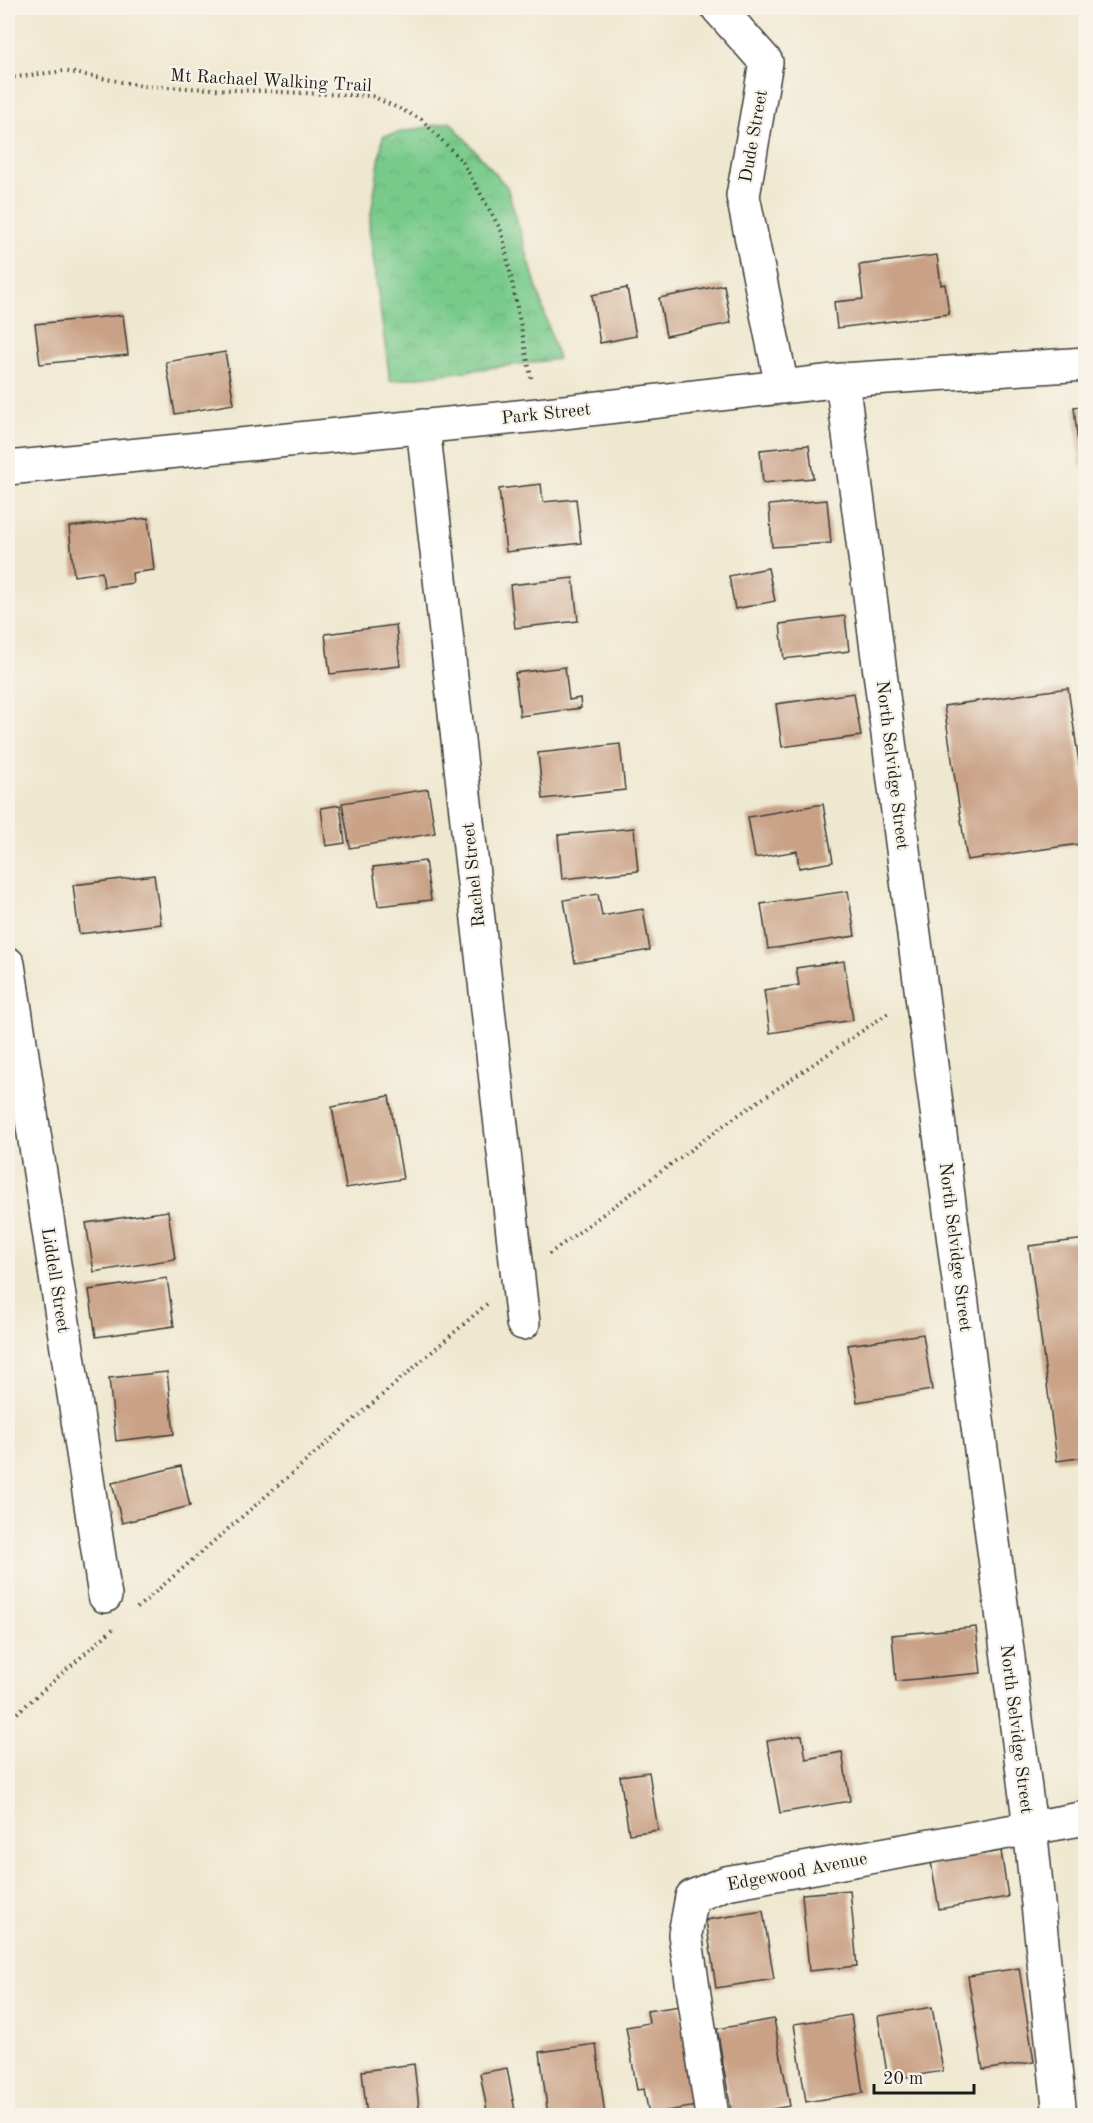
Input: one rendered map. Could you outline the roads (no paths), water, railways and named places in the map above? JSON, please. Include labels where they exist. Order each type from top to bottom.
[{"type":"street","name":"Dude Street","points":[[718,8],[766,62],[742,196],[782,387]]},
{"type":"street","name":"Park Street","points":[[8,468],[538,415],[842,380],[1086,363]]},
{"type":"street","name":"North Selvidge Street","points":[[842,380],[1030,1827],[1060,2115]]},
{"type":"street","name":"Rachel Street","points":[[423,426],[523,1323]]},
{"type":"street","name":"Liddell Street","points":[[8,964],[105,1596]]},
{"type":"street","name":"Edgewood Avenue","points":[[712,2115],[685,1934],[692,1897],[726,1883],[1086,1818]]},
{"type":"street","points":[[1075,2115],[1086,2114]]}]
